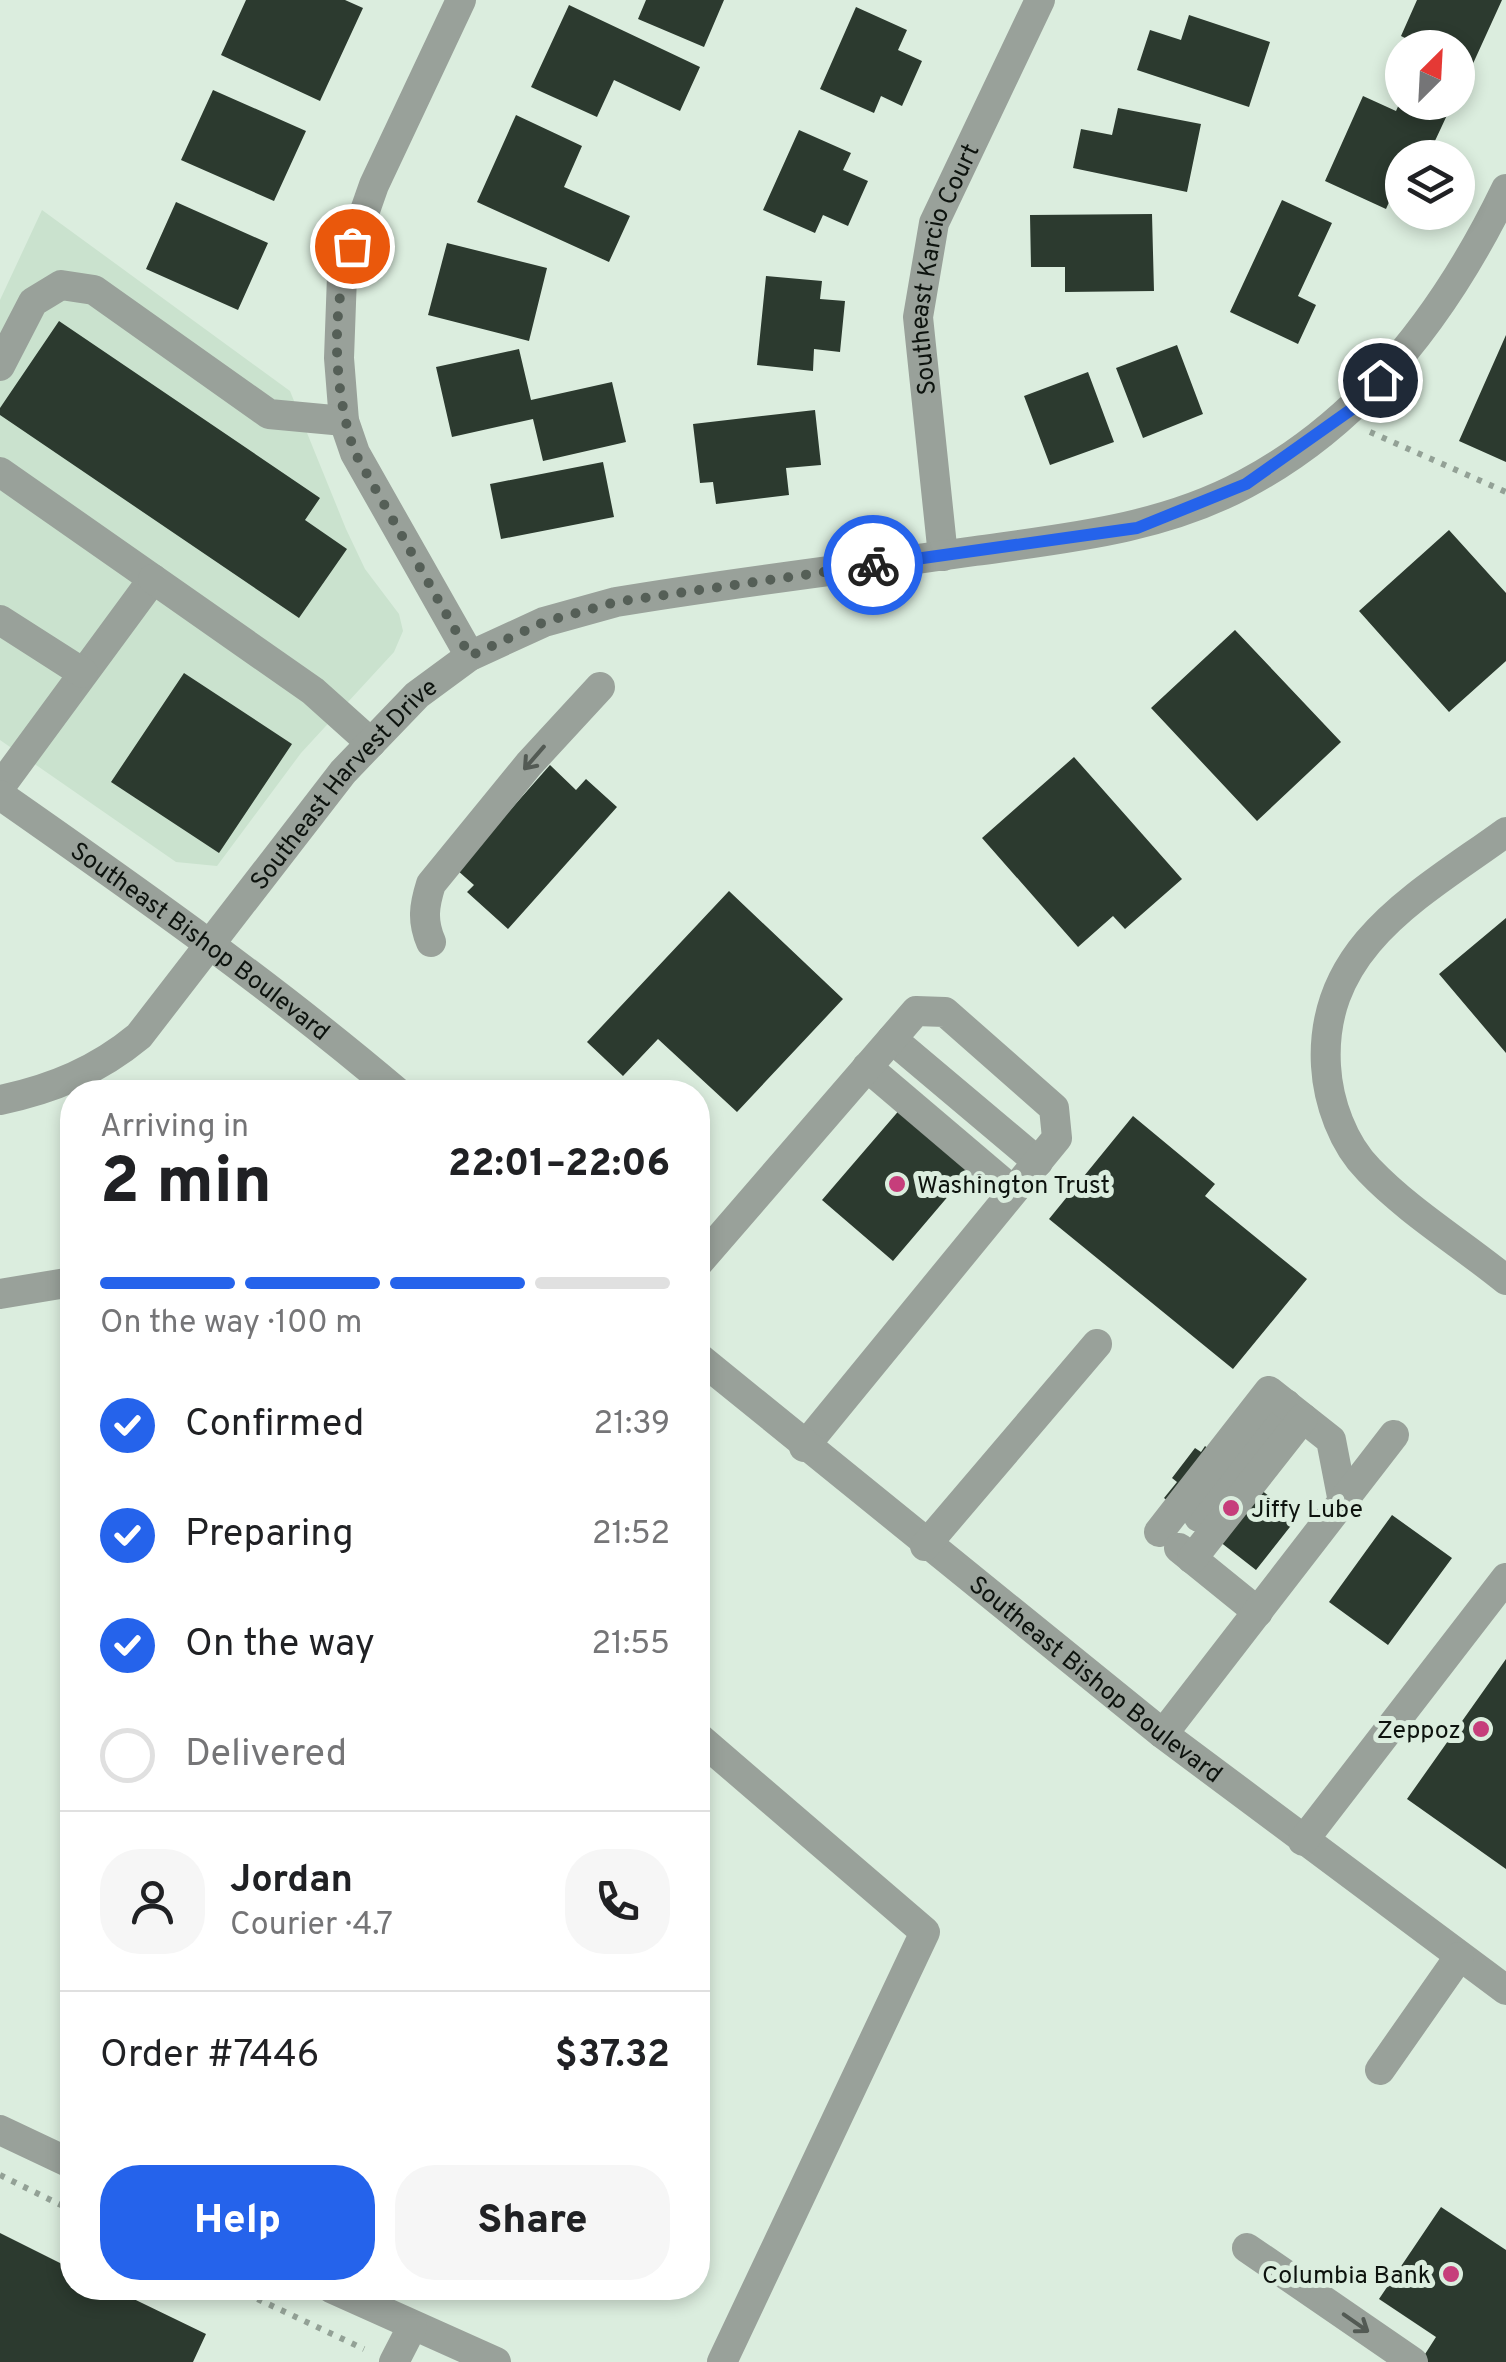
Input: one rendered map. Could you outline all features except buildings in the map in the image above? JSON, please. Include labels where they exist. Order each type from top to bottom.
[{"type":"street","points":[[460,0],[374,185],[342,276],[339,358],[344,421],[355,453],[470,656]]},
{"type":"street","name":"Southeast Karcio Court","points":[[942,556],[918,317],[934,223],[1040,0]]},
{"type":"street","name":"Southeast Harvest Drive","points":[[65,1080],[108,1062],[139,1036],[343,772],[418,695],[470,656],[544,622],[616,602],[1137,528],[1246,484],[1352,409],[1406,352],[1473,257],[1506,189]]},
{"type":"street","points":[[0,366],[33,302],[61,285],[94,290],[269,414],[344,421]]},
{"type":"street","points":[[0,472],[312,690],[371,743]]},
{"type":"street","points":[[0,791],[153,579]]},
{"type":"street","points":[[0,620],[83,673]]},
{"type":"street","points":[[431,942],[424,926],[424,906],[431,884],[551,738],[600,687]]},
{"type":"street","name":"Southeast Bishop Boulevard","points":[[0,791],[211,942],[383,1080]]},
{"type":"street","points":[[1500,836],[1390,916],[1352,962],[1334,996],[1324,1034],[1327,1090],[1342,1130],[1368,1169],[1506,1280]]},
{"type":"street","points":[[710,1249],[916,1010],[944,1012],[1054,1108],[1057,1138],[804,1447]]},
{"type":"street","points":[[879,1053],[1024,1178]]},
{"type":"street","name":"Southeast Harvest Drive","points":[[0,1100],[60,1082]]},
{"type":"street","points":[[0,1294],[60,1284]]},
{"type":"street","points":[[926,1546],[1097,1344]]},
{"type":"street","name":"Southeast Bishop Boulevard","points":[[710,1368],[1163,1734],[1506,1990]]},
{"type":"street","points":[[1286,1405],[1331,1440],[1343,1502]]},
{"type":"street","points":[[1169,1540],[1286,1405]]},
{"type":"street","points":[[1169,1540],[1286,1405]]},
{"type":"street","points":[[1163,1734],[1394,1435]]},
{"type":"street","points":[[1169,1540],[1258,1612]]},
{"type":"street","points":[[1303,1841],[1506,1578]]},
{"type":"street","points":[[710,1747],[925,1932],[722,2362]]},
{"type":"street","points":[[1380,2070],[1459,1957]]},
{"type":"street","points":[[0,2130],[60,2158]]},
{"type":"street","points":[[1247,2248],[1412,2362]]},
{"type":"street","points":[[356,2300],[496,2362]]},
{"type":"street","points":[[384,2358],[412,2327]]},
{"type":"path","points":[[1352,409],[1371,433],[1506,492]]},
{"type":"path","points":[[0,2176],[60,2205]]},
{"type":"path","points":[[260,2300],[384,2358]]},
{"type":"shaded area","points":[[42,210],[290,391],[365,569],[399,614],[403,631],[394,652],[301,753],[217,866],[176,862],[0,740],[0,300]]},
{"type":"way so far","points":[[352,246],[342,276],[339,358],[344,421],[355,453],[470,656],[544,622],[616,602],[873,565]]},
{"type":"place","name":"Washington Trust","points":[[897,1184]]},
{"type":"place","name":"Jiffy Lube","points":[[1231,1508]]},
{"type":"place","name":"Zeppoz","points":[[1481,1729]]},
{"type":"place","name":"Columbia Bank","points":[[1451,2274]]},
{"type":"route","points":[[873,565],[1137,528],[1246,484],[1352,409],[1380,380]]}]
